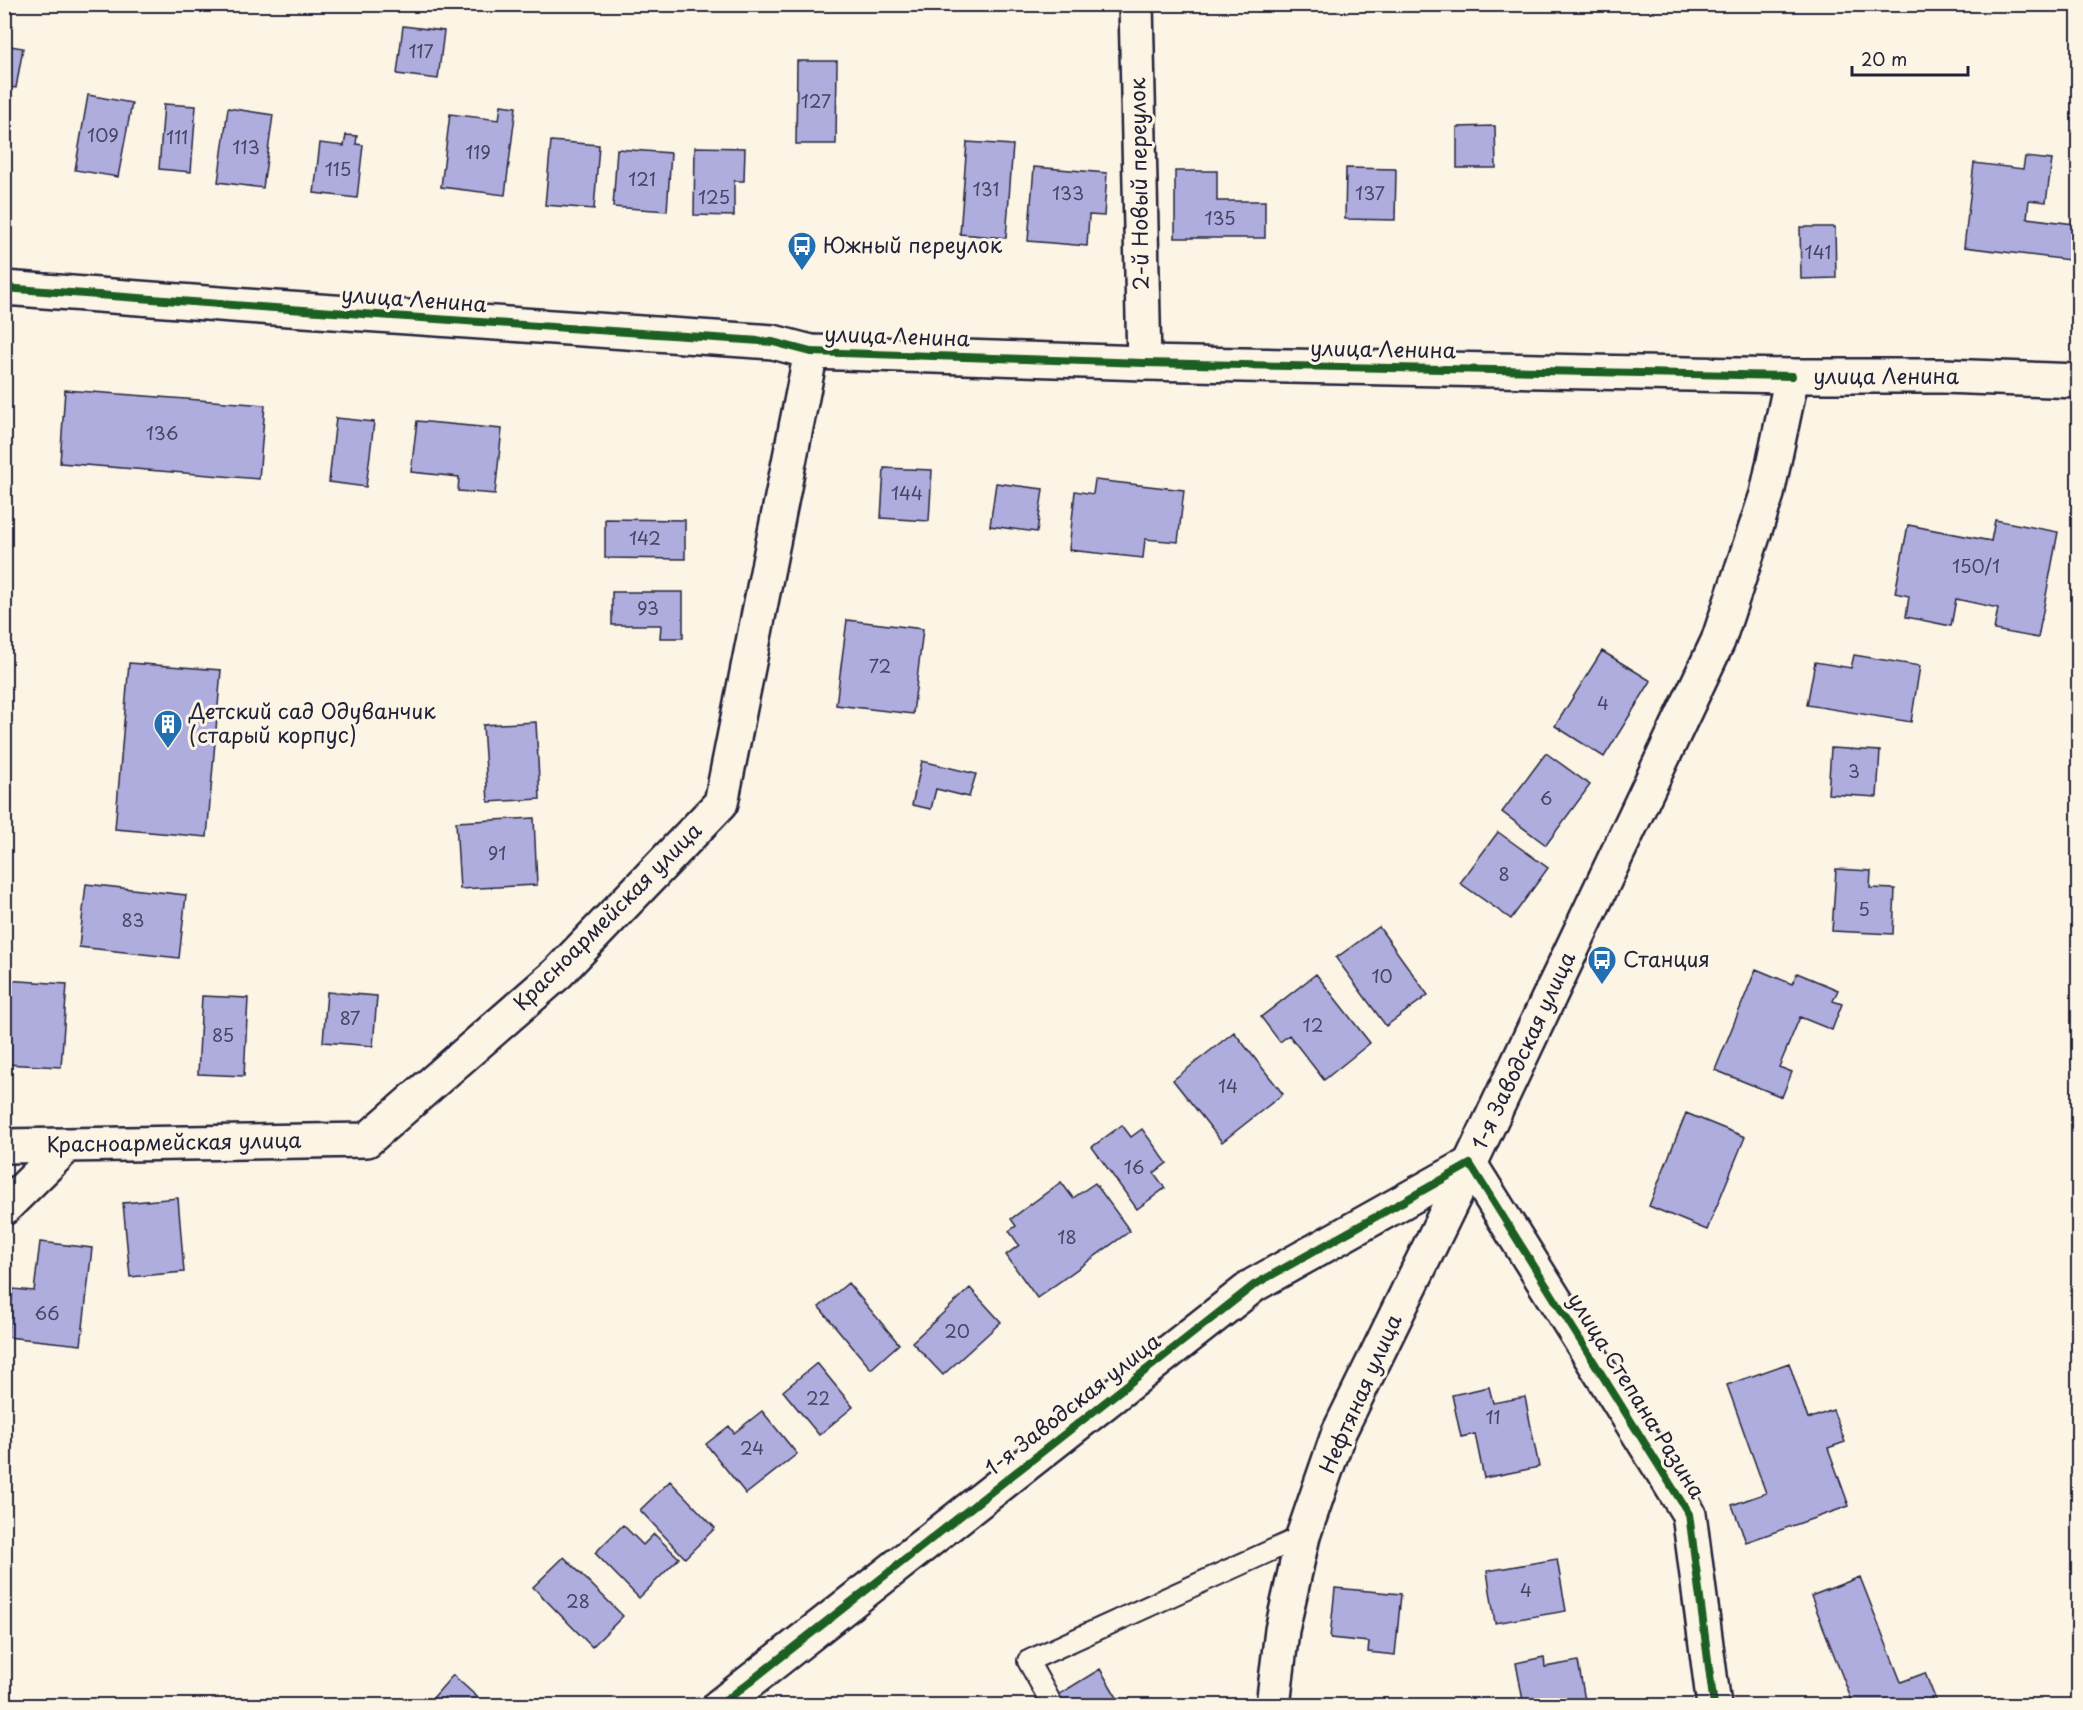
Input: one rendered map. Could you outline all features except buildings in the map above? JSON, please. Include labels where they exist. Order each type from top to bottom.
[{"type":"street","name":"2-й Новый переулок","points":[[1136,4],[1144,363]]},
{"type":"street","name":"улица Ленина","points":[[4,288],[260,308],[773,342],[811,352],[1144,363],[1792,376],[1943,376],[2079,381]]},
{"type":"street","name":"Красноармейская улица","points":[[4,1146],[367,1140],[558,973],[721,803],[811,352]]},
{"type":"street","name":"1-я Заводская улица","points":[[719,1706],[1254,1285],[1470,1164],[1718,641],[1767,494],[1792,376]]},
{"type":"street","points":[[4,1208],[68,1145]]},
{"type":"street","name":"Нефтяная улица","points":[[1273,1706],[1282,1630],[1303,1536],[1339,1432],[1470,1164]]},
{"type":"street","name":"улица Степана Разина","points":[[1470,1164],[1689,1514],[1714,1706]]},
{"type":"lane","points":[[1053,1706],[1028,1661],[1303,1536]]},
{"type":"cycle path","points":[[4,288],[773,342],[811,352],[1144,363],[1792,376]]},
{"type":"cycle path","points":[[719,1706],[1254,1285],[1470,1164],[1689,1514],[1714,1706]]},
{"type":"place","name":"Южный переулок","points":[[802,272]]},
{"type":"place","name":"Детский сад Одуванчик (старый корпус)","points":[[168,750]]},
{"type":"place","name":"Станция","points":[[1602,986]]}]
